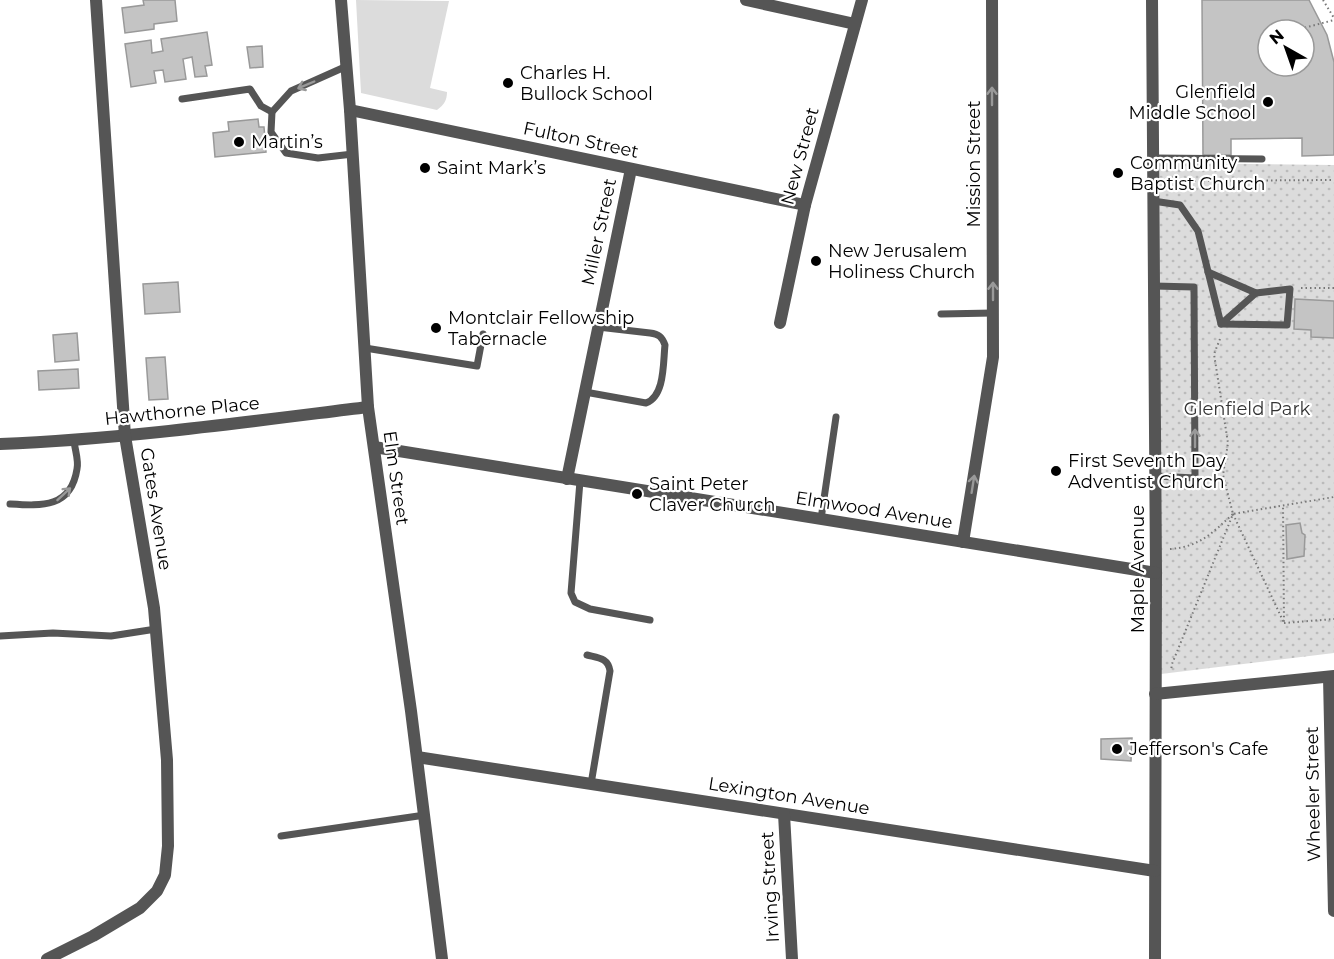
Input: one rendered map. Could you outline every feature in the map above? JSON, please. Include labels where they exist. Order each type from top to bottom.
[{"type":"street","name":"Gates Avenue","points":[[47,959],[93,936],[140,908],[157,891],[165,875],[168,846],[167,760],[154,608],[125,436],[96,0]]},
{"type":"street","name":"Elm Street","points":[[341,0],[369,408],[425,815],[442,959]]},
{"type":"street","points":[[746,0],[855,24]]},
{"type":"street","name":"New Street","points":[[780,323],[805,205],[861,0]]},
{"type":"street","name":"Mission Street","points":[[963,542],[993,357],[992,0]]},
{"type":"street","name":"Maple Avenue","points":[[1152,0],[1156,573],[1155,959]]},
{"type":"street","name":"Fulton Street","points":[[350,110],[805,205]]},
{"type":"street","name":"Miller Street","points":[[574,480],[585,392],[631,169]]},
{"type":"street","name":"Hawthorne Place","points":[[0,444],[74,441],[369,408]]},
{"type":"street","name":"Elmwood Avenue","points":[[374,447],[1156,573]]},
{"type":"street","points":[[1155,694],[1331,677]]},
{"type":"street","name":"Wheeler Street","points":[[1331,677],[1334,911]]},
{"type":"street","name":"Lexington Avenue","points":[[417,757],[1155,871]]},
{"type":"street","name":"Irving Street","points":[[784,814],[792,959]]},
{"type":"lane","points":[[347,66],[291,91],[272,112],[271,132],[285,153],[318,158],[353,154]]},
{"type":"lane","points":[[182,99],[250,89],[261,106],[272,112]]},
{"type":"lane","points":[[1153,158],[1262,159]]},
{"type":"lane","points":[[1153,201],[1180,205],[1198,231],[1221,324]]},
{"type":"lane","points":[[1208,272],[1256,292],[1290,289],[1287,325],[1221,324]]},
{"type":"lane","points":[[1154,286],[1194,287],[1195,478],[1155,476]]},
{"type":"lane","points":[[1221,324],[1256,292]]},
{"type":"lane","points":[[941,314],[993,313]]},
{"type":"lane","points":[[585,392],[646,403],[653,400],[658,393],[665,345],[658,334],[598,327]]},
{"type":"lane","points":[[365,348],[477,366],[483,334]]},
{"type":"lane","points":[[821,519],[836,417]]},
{"type":"lane","points":[[10,504],[33,506],[54,503],[71,490],[78,468],[74,441]]},
{"type":"lane","points":[[574,480],[571,593],[575,602],[590,609],[650,620]]},
{"type":"lane","points":[[0,636],[52,633],[111,636],[156,629]]},
{"type":"lane","points":[[587,655],[604,660],[609,664],[610,671],[591,784]]},
{"type":"lane","points":[[281,836],[425,815]]},
{"type":"path","points":[[1316,24],[1334,19],[1323,0]]},
{"type":"path","points":[[1180,181],[1334,180]]},
{"type":"path","points":[[1290,289],[1334,288]]},
{"type":"path","points":[[1220,339],[1214,354],[1228,443],[1223,475],[1233,514],[1284,623]]},
{"type":"path","points":[[1170,549],[1205,540],[1233,514],[1334,497]]},
{"type":"path","points":[[1283,505],[1284,623]]},
{"type":"path","points":[[1171,671],[1233,514]]},
{"type":"path","points":[[1284,623],[1334,619]]},
{"type":"green space","points":[[356,0],[449,1],[430,88],[447,92],[445,102],[437,110],[361,93]]},
{"type":"green space","name":"Glenfield Park","points":[[1158,163],[1334,165],[1334,653],[1161,674]]},
{"type":"building","points":[[143,0],[175,0],[177,21],[154,24],[154,29],[125,33],[122,8],[144,5]]},
{"type":"building","name":"Glenfield Middle School","points":[[1202,0],[1309,0],[1327,35],[1334,62],[1334,155],[1302,156],[1302,138],[1231,139],[1231,155],[1203,155]]},
{"type":"building","points":[[207,32],[212,65],[205,66],[207,76],[195,77],[192,57],[183,59],[186,79],[165,82],[163,70],[154,71],[156,83],[131,87],[125,44],[151,40],[152,53],[163,51],[161,39]]},
{"type":"building","points":[[262,46],[263,67],[250,68],[247,47]]},
{"type":"building","points":[[258,119],[259,127],[264,127],[266,152],[215,157],[213,133],[229,131],[228,122]]},
{"type":"building","points":[[178,282],[180,312],[145,314],[143,284]]},
{"type":"building","points":[[1295,299],[1334,301],[1334,338],[1311,337],[1311,330],[1294,329]]},
{"type":"building","points":[[77,333],[79,360],[55,362],[53,335]]},
{"type":"building","points":[[165,357],[168,399],[149,400],[146,358]]},
{"type":"building","points":[[78,369],[79,388],[39,390],[38,371]]},
{"type":"building","points":[[1300,523],[1302,533],[1305,535],[1304,556],[1287,559],[1286,525]]},
{"type":"building","name":"Jefferson's Cafe","points":[[1132,738],[1131,761],[1101,759],[1101,739]]},
{"type":"place","name":"Charles H. Bullock School","points":[[508,83]]},
{"type":"place","name":"Glenfield Middle School","points":[[1268,102]]},
{"type":"place","name":"Martin’s","points":[[239,142]]},
{"type":"place","name":"Saint Mark’s","points":[[425,168]]},
{"type":"place","name":"Community Baptist Church","points":[[1118,173]]},
{"type":"place","name":"New Jerusalem Holiness Church","points":[[816,261]]},
{"type":"place","name":"Montclair Fellowship Tabernacle","points":[[436,328]]},
{"type":"place","name":"First Seventh Day Adventist Church","points":[[1056,471]]},
{"type":"place","name":"Saint Peter Claver Church","points":[[637,494]]},
{"type":"place","name":"Jefferson's Cafe","points":[[1117,749]]}]
